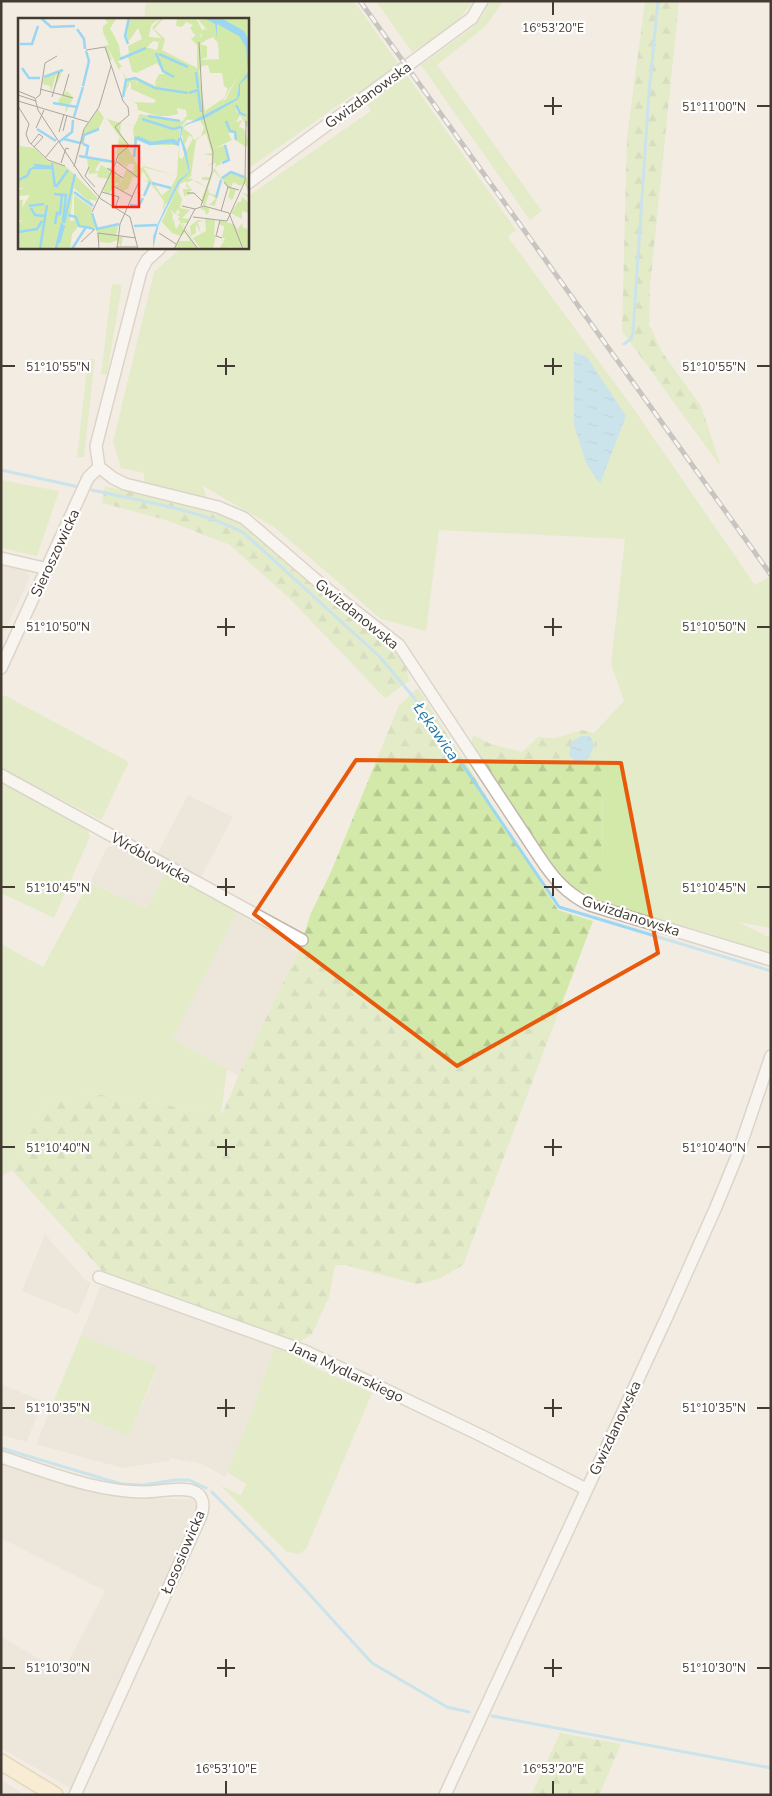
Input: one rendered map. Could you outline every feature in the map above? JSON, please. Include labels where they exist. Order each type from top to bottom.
[{"type":"street","name":"Gwizdanowska","points":[[249,182],[472,18],[482,1]]},
{"type":"street","points":[[99,467],[96,446],[140,271],[147,260],[159,249]]},
{"type":"street","name":"Gwizdanowska","points":[[99,467],[113,478],[125,484],[218,507],[244,518],[322,585],[399,644],[552,877],[567,891],[590,905],[771,960]]},
{"type":"street","name":"Sieroszowicka","points":[[1,668],[48,569],[88,478],[99,467]]},
{"type":"street","points":[[1,558],[48,569]]},
{"type":"street","name":"Wróblowicka","points":[[1,775],[302,940]]},
{"type":"street","name":"Gwizdanowska","points":[[445,1795],[716,1207],[737,1156],[771,1056]]},
{"type":"street","name":"Jana Mydlarskiego","points":[[99,1277],[305,1351],[474,1432],[586,1489]]},
{"type":"street","name":"Łososiowicka","points":[[1,1457],[84,1483],[120,1491],[191,1490],[200,1496],[204,1506],[75,1795]]},
{"type":"street","points":[[1,1762],[55,1795]]},
{"type":"highlighted area","points":[[356,760],[621,763],[658,953],[457,1066],[254,914]]},
{"type":"shaded area","points":[[1,562],[24,567],[30,577],[5,631],[1,631]]},
{"type":"shaded area","points":[[188,795],[233,817],[200,879],[156,856]]},
{"type":"shaded area","points":[[116,845],[167,872],[146,909],[90,882],[107,847]]},
{"type":"shaded area","points":[[238,910],[292,939],[291,949],[298,952],[238,1076],[172,1039]]},
{"type":"shaded area","points":[[45,1234],[85,1280],[91,1283],[78,1314],[22,1291]]},
{"type":"shaded area","points":[[100,1287],[109,1287],[275,1344],[249,1420],[225,1477],[202,1464],[170,1458],[169,1461],[122,1468],[36,1444],[52,1405],[55,1406],[54,1409],[84,1418],[129,1436],[152,1381],[157,1366],[81,1335]]},
{"type":"shaded area","points":[[1,1384],[42,1401],[27,1442],[1,1435]]},
{"type":"shaded area","points":[[1,1463],[108,1494],[140,1498],[193,1499],[198,1508],[73,1790],[1,1748],[1,1637],[63,1672],[105,1591],[1,1538]]},
{"type":"shaded area","points":[[1,1780],[25,1795],[1,1795]]},
{"type":"green space","points":[[146,1],[354,1],[400,66],[359,94],[357,92],[249,168],[249,18],[144,18]]},
{"type":"green space","points":[[376,1],[474,1],[453,26],[412,52]]},
{"type":"green space","points":[[488,1],[503,1],[486,26],[437,65],[542,211],[530,220],[421,65],[472,28],[480,19]]},
{"type":"green space","points":[[645,1],[679,1],[650,286],[649,324],[662,352],[701,406],[710,433],[691,426],[622,331],[627,137]]},
{"type":"green space","points":[[406,74],[516,230],[508,237],[633,408],[755,585],[769,577],[771,580],[771,928],[738,922],[771,938],[771,955],[705,932],[612,906],[584,892],[602,873],[603,766],[594,733],[624,701],[611,664],[625,539],[439,530],[426,631],[381,619],[274,527],[203,486],[206,497],[196,497],[144,482],[144,473],[121,468],[113,442],[154,272],[180,249],[249,249],[249,195],[371,111],[366,103]]},
{"type":"green space","points":[[112,284],[122,285],[107,374],[101,375]]},
{"type":"green space","points":[[88,359],[95,359],[84,457],[77,457]]},
{"type":"green space","points":[[691,426],[710,433],[721,467]]},
{"type":"green space","points":[[1,480],[59,491],[37,556],[1,548]]},
{"type":"green space","points":[[105,486],[237,520],[299,575],[389,644],[406,667],[409,681],[385,698],[290,599],[230,545],[166,520],[102,503]]},
{"type":"green space","points":[[418,688],[558,910],[593,921],[463,1265],[439,1279],[417,1284],[345,1265],[335,1265],[329,1297],[312,1334],[297,1344],[107,1276],[12,1170],[45,1104],[88,1093],[222,1114],[240,1072],[298,952],[311,913],[331,872],[399,705]]},
{"type":"green space","points":[[4,695],[129,762],[101,820],[1,768],[1,700]]},
{"type":"green space","points":[[582,730],[594,733],[603,766],[602,874],[584,892],[571,888],[559,877],[498,782],[471,745],[473,735],[491,744],[522,752],[538,737],[555,738]]},
{"type":"green space","points":[[1,783],[86,828],[90,837],[54,918],[1,893]]},
{"type":"green space","points":[[167,872],[238,910],[172,1039],[227,1069],[221,1114],[88,1093],[45,1104],[12,1170],[1,1176],[1,944],[43,967],[89,882],[146,909]]},
{"type":"green space","points":[[81,1335],[157,1366],[129,1436],[83,1417],[54,1409],[55,1406],[52,1405]]},
{"type":"green space","points":[[275,1344],[302,1355],[303,1362],[372,1393],[306,1549],[299,1554],[287,1552],[221,1486],[241,1495],[246,1484],[227,1472],[249,1420]]},
{"type":"green space","points":[[560,1733],[621,1744],[599,1795],[531,1795]]},
{"type":"water","points":[[574,352],[587,357],[626,416],[600,484],[587,465],[574,425]]},
{"type":"water","points":[[581,736],[590,736],[594,746],[588,759],[578,763],[569,756],[571,742]]},
{"type":"waterway","points":[[624,344],[631,339],[633,332],[649,93],[658,1]]},
{"type":"waterway","name":"Łękawica","points":[[1,470],[79,487]]},
{"type":"waterway","name":"Łękawica","points":[[92,490],[190,512],[244,533],[379,656],[448,743],[559,907],[771,971]]},
{"type":"waterway","points":[[1,1448],[121,1484],[143,1485],[175,1480],[189,1480],[206,1488]]},
{"type":"waterway","points":[[212,1492],[269,1550],[372,1663],[447,1707],[469,1712]]},
{"type":"waterway","points":[[492,1716],[771,1768]]},
{"type":"railway","points":[[360,1],[771,575]]}]
